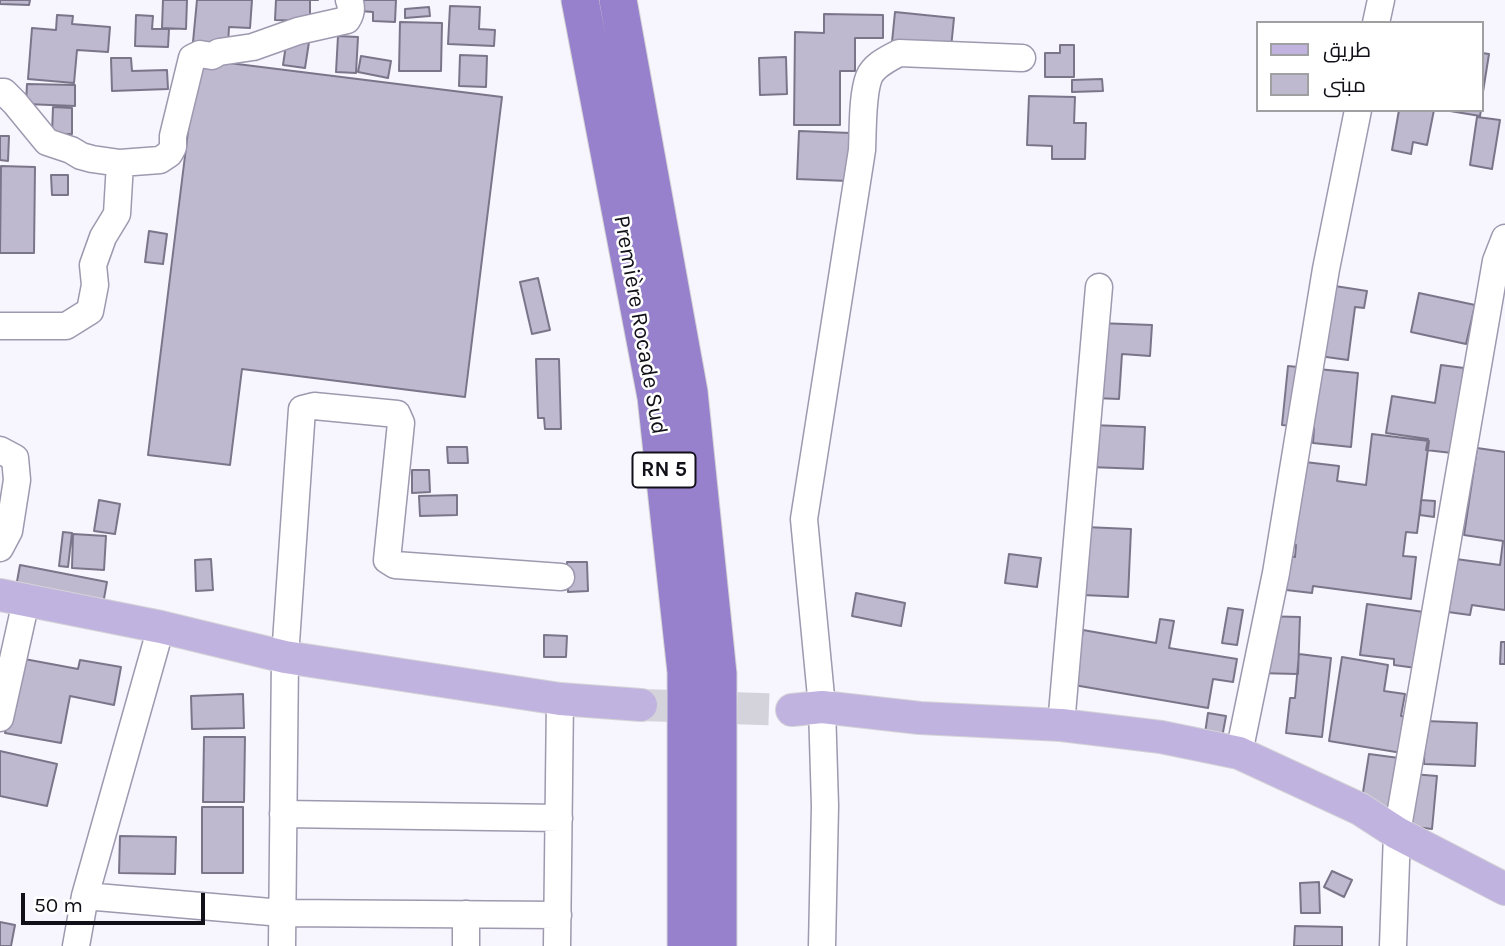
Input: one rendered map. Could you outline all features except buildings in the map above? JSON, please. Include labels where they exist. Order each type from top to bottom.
[{"type":"highway","name":"Première Rocade Sud","points":[[580,0],[656,397],[686,672],[686,946]]},
{"type":"highway","name":"Première Rocade Sud","points":[[618,0],[689,392],[718,674],[718,946]]},
{"type":"main road","points":[[13,598],[160,627],[285,657],[560,699],[641,705]]},
{"type":"main road","points":[[807,708],[920,718],[1061,725],[1160,737],[1239,752],[1360,809],[1397,833],[1505,889]]},
{"type":"street","points":[[0,92],[4,92],[15,103],[47,142],[92,159],[120,163],[160,160],[169,155],[173,147],[173,136],[192,58],[200,54],[212,56],[219,52],[253,47],[298,31],[346,20],[351,6],[349,0]]},
{"type":"street","points":[[1376,21],[1381,0]]},
{"type":"street","points":[[822,946],[825,806],[807,708],[804,519],[862,150],[869,76],[881,62],[899,53],[1022,58]]},
{"type":"street","points":[[1239,752],[1276,573],[1326,269],[1359,112]]},
{"type":"street","points":[[0,326],[66,326],[90,311],[95,285],[93,265],[103,237],[117,214],[120,163]]},
{"type":"street","points":[[1393,946],[1397,833],[1496,261],[1505,237]]},
{"type":"street","points":[[1061,725],[1099,287]]},
{"type":"street","points":[[282,946],[285,657],[302,409],[314,406],[397,414],[401,423],[387,560],[394,565],[561,577]]},
{"type":"street","points":[[0,450],[15,458],[17,481],[9,531],[0,548]]},
{"type":"street","points":[[0,718],[13,598]]},
{"type":"street","points":[[76,946],[85,896],[160,627]]},
{"type":"street","points":[[558,946],[560,699]]},
{"type":"street","points":[[283,814],[559,818]]},
{"type":"street","points":[[85,896],[282,913],[558,915]]},
{"type":"street","points":[[466,914],[466,946]]},
{"type":"tunnel","points":[[641,705],[792,710]]}]
